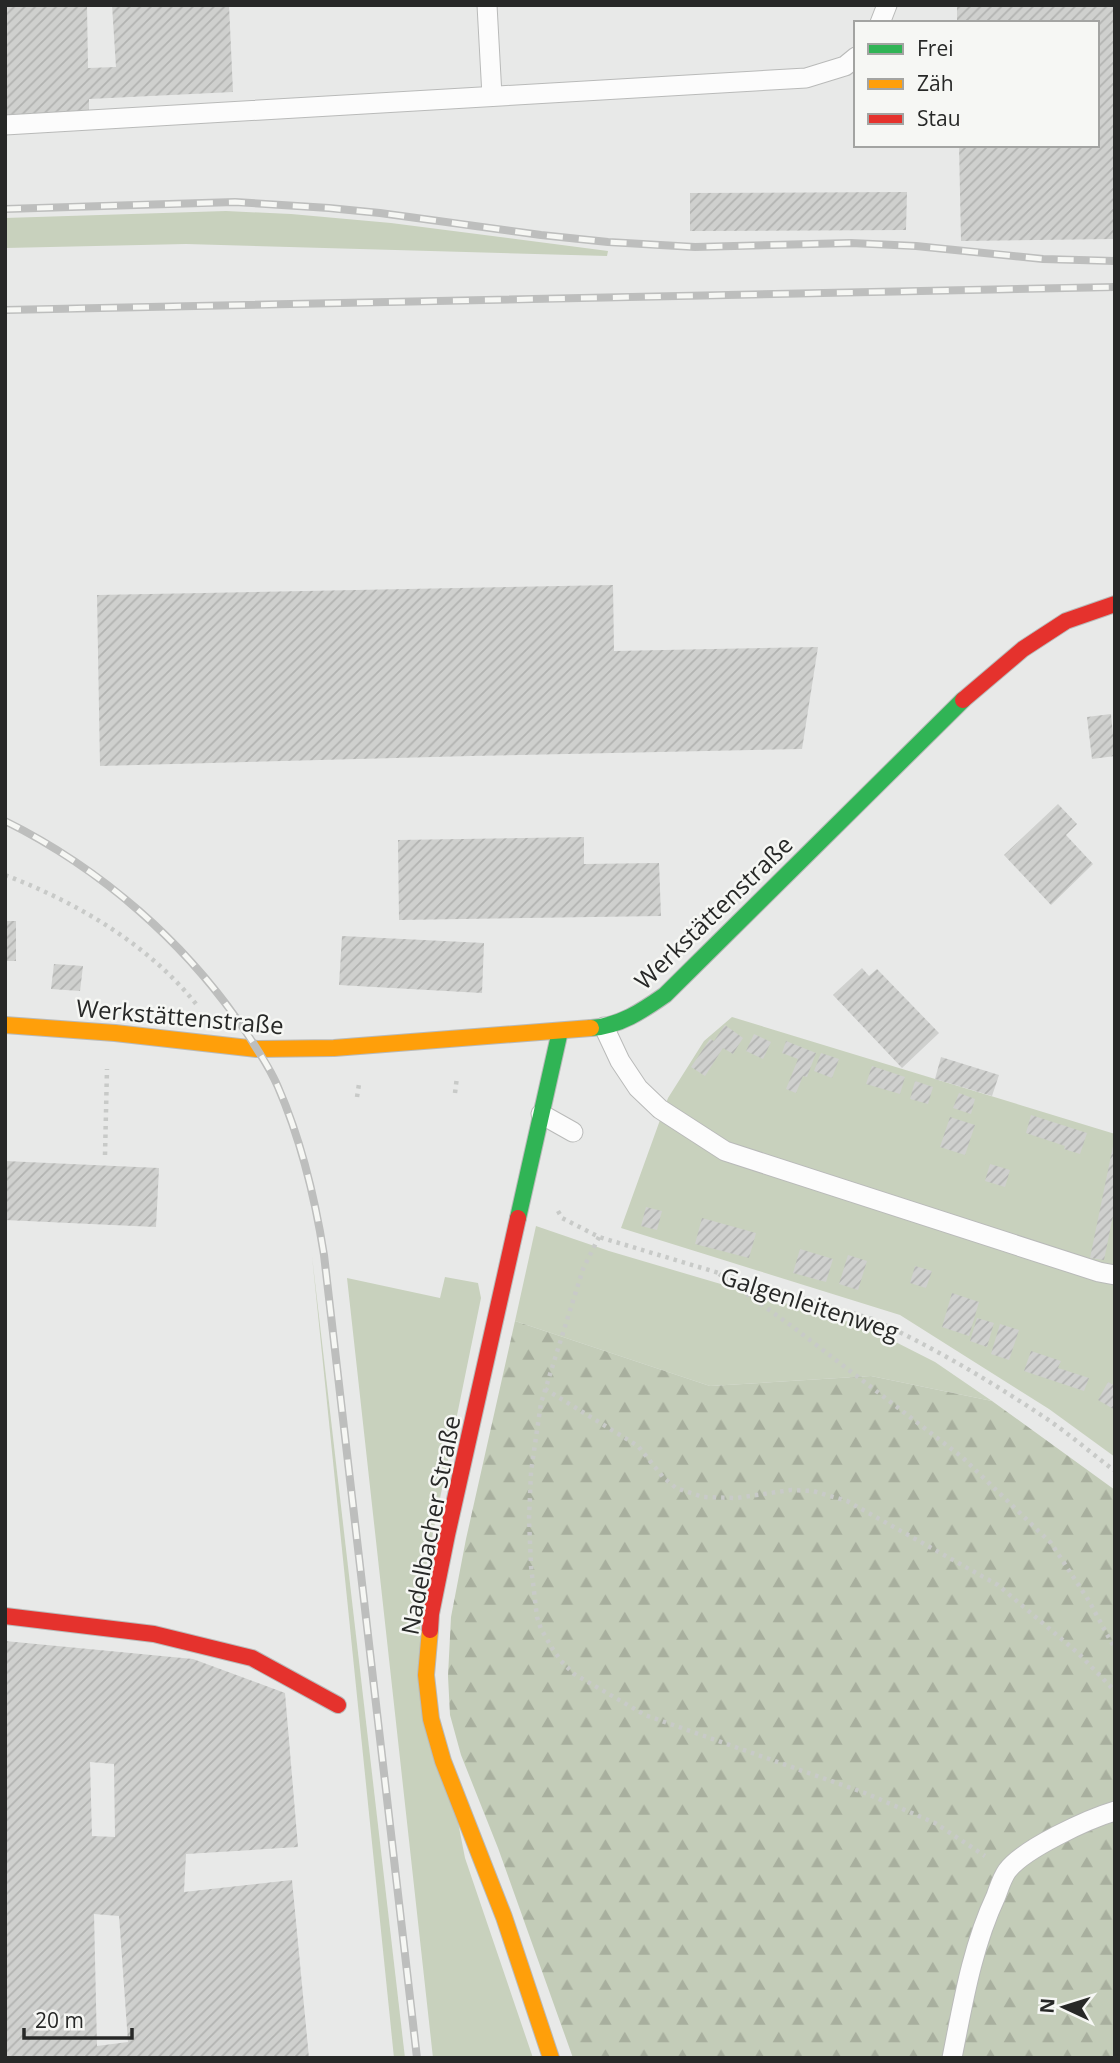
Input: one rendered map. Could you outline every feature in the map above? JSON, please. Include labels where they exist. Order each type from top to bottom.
[{"type":"street","name":"Werkstättenstraße","points":[[5,1025],[257,1049],[334,1048],[604,1027],[634,1016],[665,995],[973,690],[1023,649],[1066,621],[1115,604]]},
{"type":"street","name":"Nadelbacher Straße","points":[[551,2058],[504,1917],[443,1761],[431,1719],[426,1675],[431,1614],[447,1535],[560,1031]]},
{"type":"street","points":[[5,1616],[154,1634],[252,1658],[338,1705]]},
{"type":"lane","points":[[487,5],[492,96]]},
{"type":"lane","points":[[5,125],[806,78],[845,66],[854,59]]},
{"type":"lane","points":[[604,1027],[620,1061],[638,1088],[660,1109],[725,1151],[1115,1275]]},
{"type":"lane","points":[[541,1114],[573,1132]]},
{"type":"lane","points":[[952,2058],[968,1977],[989,1911],[1007,1871],[1027,1853],[1096,1816],[1115,1811]]},
{"type":"path","points":[[5,875],[75,906],[145,954],[202,1011],[209,1022],[216,1045]]},
{"type":"path","points":[[105,1155],[108,1033]]},
{"type":"path","name":"Galgenleitenweg","points":[[558,1210],[562,1218],[599,1237],[872,1319],[907,1335],[1043,1416],[1115,1471]]},
{"type":"path","points":[[599,1237],[583,1269],[545,1389],[531,1472],[529,1519],[537,1617],[541,1629],[561,1661],[574,1674],[645,1715],[865,1793],[935,1823],[1007,1871]]},
{"type":"path","points":[[715,1271],[793,1327],[962,1457],[1051,1543],[1115,1649]]},
{"type":"path","points":[[545,1389],[638,1446],[663,1477],[676,1488],[704,1497],[737,1498],[791,1490],[813,1492],[847,1501],[998,1585],[1078,1653],[1115,1691]]},
{"type":"green space","points":[[226,211],[391,223],[608,251],[607,256],[186,244],[5,248],[5,218]]},
{"type":"green space","points":[[732,1017],[1115,1134],[1115,1457],[1049,1409],[900,1315],[621,1228],[668,1098],[704,1041]]},
{"type":"green space","points":[[536,1226],[609,1251],[866,1327],[935,1362],[992,1401],[871,1376],[710,1386],[515,1321]]},
{"type":"green space","points":[[312,1256],[405,2058],[394,2058]]},
{"type":"green space","points":[[445,1277],[478,1283],[481,1298],[417,1611],[465,1858],[533,2058],[433,2058],[347,1278],[440,1298]]},
{"type":"green space","points":[[515,1321],[710,1386],[871,1376],[992,1401],[1115,1490],[1115,2058],[573,2058],[498,1848],[461,1755],[450,1715],[448,1676],[451,1617]]},
{"type":"building","points":[[5,5],[87,5],[88,68],[116,67],[112,5],[229,5],[233,92],[89,99],[89,113],[5,116]]},
{"type":"building","points":[[957,5],[1115,5],[1115,239],[961,241],[959,147],[1099,147],[1099,21],[957,21]]},
{"type":"building","points":[[907,192],[906,230],[690,231],[690,193]]},
{"type":"building","points":[[613,585],[614,651],[818,647],[802,749],[100,766],[97,595]]},
{"type":"building","points":[[1111,714],[1115,756],[1092,759],[1087,717]]},
{"type":"building","points":[[1058,804],[1077,824],[1066,835],[1093,864],[1051,905],[1004,855]]},
{"type":"building","points":[[584,837],[584,864],[659,863],[661,916],[399,920],[398,840]]},
{"type":"building","points":[[5,921],[16,921],[16,961],[5,961]]},
{"type":"building","points":[[342,936],[484,943],[482,993],[339,985]]},
{"type":"building","points":[[54,964],[83,966],[80,991],[51,989]]},
{"type":"building","points":[[862,968],[869,976],[877,969],[939,1033],[902,1068],[833,995]]},
{"type":"building","points":[[725,1025],[743,1038],[733,1054],[723,1048],[705,1076],[691,1067],[710,1039],[714,1041]]},
{"type":"building","points":[[754,1034],[771,1042],[763,1059],[746,1051]]},
{"type":"building","points":[[786,1041],[816,1053],[807,1077],[803,1076],[796,1093],[786,1089],[798,1059],[782,1053]]},
{"type":"building","points":[[821,1053],[839,1059],[832,1078],[814,1071]]},
{"type":"building","points":[[941,1057],[999,1075],[992,1096],[935,1079]]},
{"type":"building","points":[[872,1066],[905,1077],[900,1094],[866,1084]]},
{"type":"building","points":[[915,1081],[933,1087],[928,1104],[910,1099]]},
{"type":"building","points":[[959,1093],[975,1099],[971,1114],[953,1108]]},
{"type":"building","points":[[1031,1115],[1087,1133],[1080,1154],[1026,1133]]},
{"type":"building","points":[[950,1117],[975,1125],[965,1155],[940,1147]]},
{"type":"building","points":[[1114,1141],[1115,1206],[1104,1260],[1090,1258]]},
{"type":"building","points":[[5,1161],[159,1168],[156,1227],[5,1220]]},
{"type":"building","points":[[990,1164],[1010,1170],[1005,1187],[985,1181]]},
{"type":"building","points":[[646,1207],[662,1211],[657,1230],[641,1226]]},
{"type":"building","points":[[702,1218],[756,1233],[749,1258],[695,1244]]},
{"type":"building","points":[[800,1249],[833,1259],[826,1282],[793,1273]]},
{"type":"building","points":[[848,1255],[867,1261],[858,1290],[839,1284]]},
{"type":"building","points":[[915,1266],[932,1271],[926,1288],[910,1283]]},
{"type":"building","points":[[952,1293],[979,1302],[969,1336],[942,1327]]},
{"type":"building","points":[[977,1318],[994,1323],[987,1347],[970,1341]]},
{"type":"building","points":[[1000,1324],[1019,1330],[1009,1360],[991,1354]]},
{"type":"building","points":[[1031,1351],[1061,1361],[1058,1368],[1089,1378],[1084,1391],[1024,1371]]},
{"type":"building","points":[[1108,1382],[1115,1386],[1115,1410],[1098,1400]]},
{"type":"building","points":[[5,1641],[193,1659],[285,1693],[298,1847],[186,1854],[184,1892],[292,1880],[309,2058],[5,2058]],"holes":[[[90,1762],[114,1764],[115,1837],[92,1836]],[[94,1914],[119,1916],[128,2042],[97,2046]]]},
{"type":"railway","points":[[5,209],[235,202],[380,213],[608,242],[695,247],[851,243],[916,246],[1043,259],[1115,261]]},
{"type":"railway","points":[[5,310],[1115,287]]},
{"type":"railway","points":[[5,821],[41,840],[108,885],[139,911],[197,968],[263,1059],[275,1080],[294,1128],[312,1191],[324,1255],[417,2058]]},
{"type":"traffic: fast","points":[[591,1028],[621,1021],[665,995],[963,700]]},
{"type":"traffic: fast","points":[[518,1218],[560,1031]]},
{"type":"traffic: slow","points":[[5,1025],[115,1033],[257,1049],[334,1048],[591,1028]]},
{"type":"traffic: slow","points":[[430,1630],[426,1675],[431,1719],[443,1761],[504,1917],[551,2058]]},
{"type":"traffic: jam","points":[[963,700],[1023,649],[1066,621],[1115,604]]},
{"type":"traffic: jam","points":[[430,1630],[447,1535],[518,1218]]},
{"type":"traffic: jam","points":[[5,1616],[154,1634],[252,1658],[338,1705]]}]
